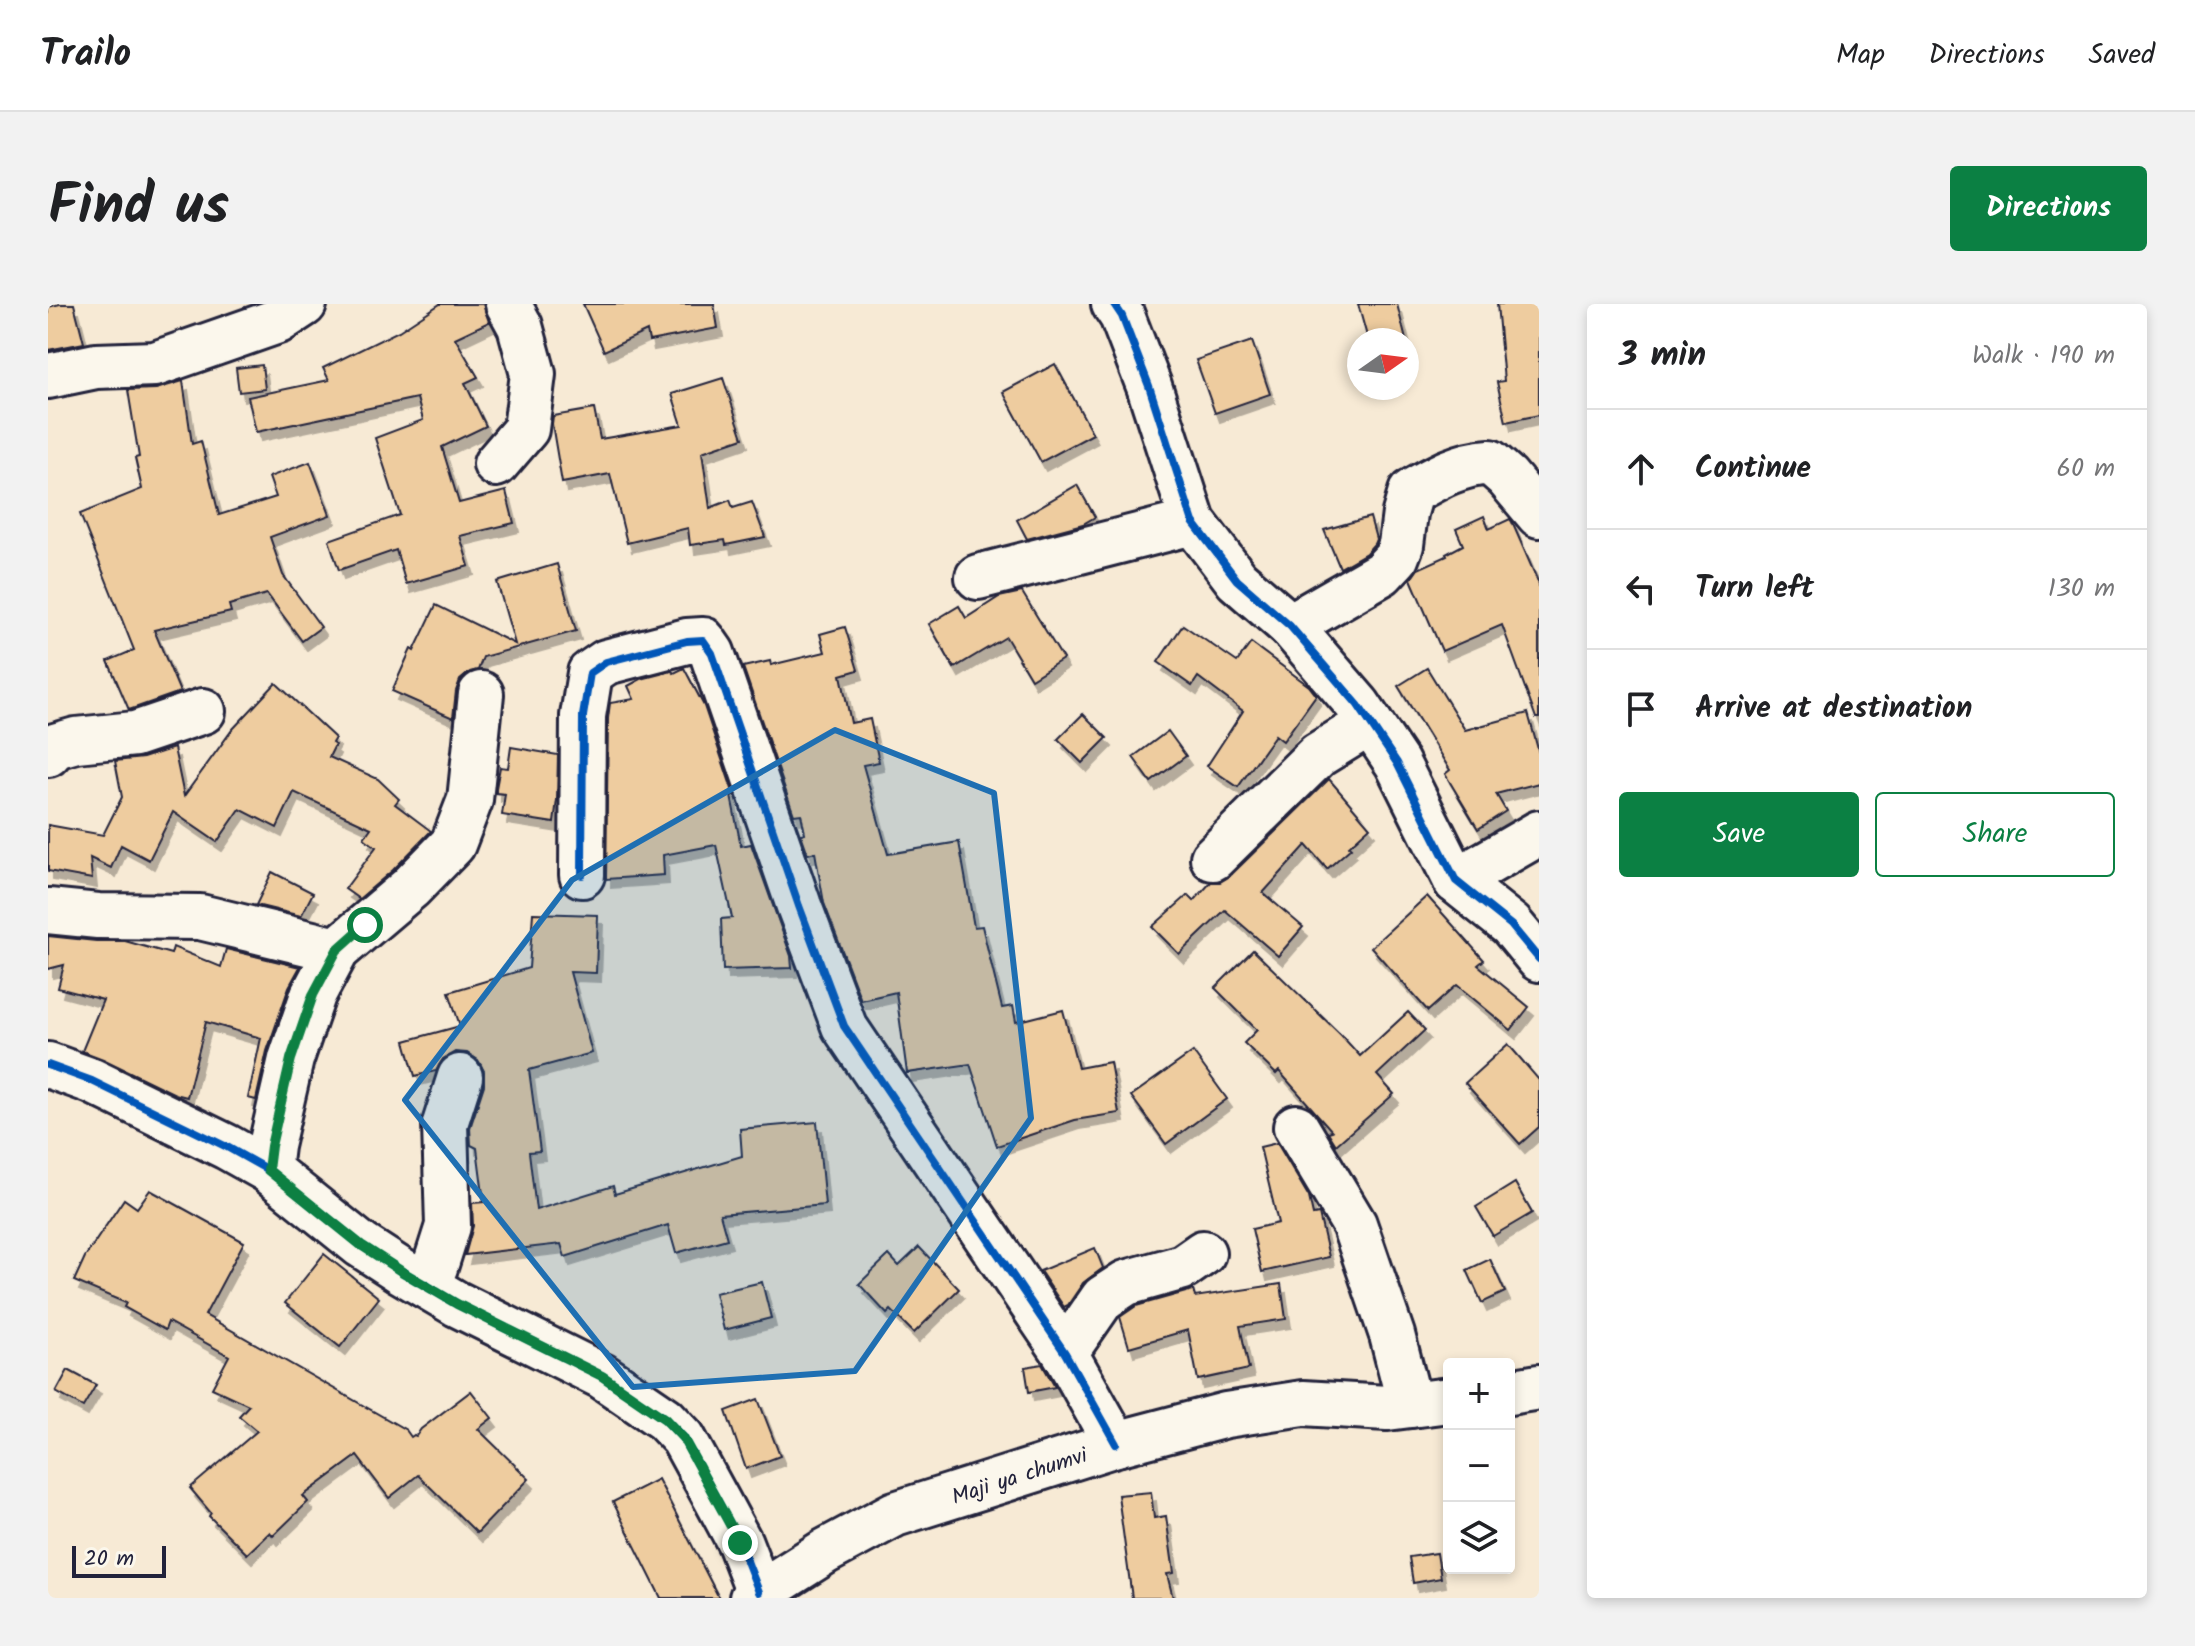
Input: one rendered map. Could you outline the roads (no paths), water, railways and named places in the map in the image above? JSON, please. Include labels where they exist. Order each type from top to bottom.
[{"type":"street","points":[[48,376],[96,366],[155,364],[278,321],[304,304]]},
{"type":"street","points":[[496,464],[526,429],[533,374],[520,326],[508,304]]},
{"type":"street","points":[[1114,304],[1122,316],[1149,386],[1193,522],[1237,580],[1290,626],[1358,705],[1397,763],[1456,881],[1511,925],[1539,959]]},
{"type":"street","points":[[1290,626],[1382,573],[1396,558],[1401,545],[1411,492],[1444,472],[1474,463],[1490,462],[1539,515]]},
{"type":"street","points":[[978,577],[1193,522]]},
{"type":"street","points":[[582,875],[583,716],[590,673],[606,662],[687,641],[703,640],[712,653],[844,1026],[1065,1353],[1116,1444]]},
{"type":"street","points":[[268,1170],[291,1059],[313,995],[337,950],[410,888],[453,844],[470,800],[481,694]]},
{"type":"street","points":[[48,754],[55,746],[76,740],[135,734],[203,711]]},
{"type":"street","points":[[1213,858],[1318,755],[1370,723]]},
{"type":"street","points":[[1456,881],[1539,833]]},
{"type":"street","points":[[48,911],[98,916],[200,917],[337,950]]},
{"type":"street","points":[[48,1065],[106,1088],[268,1170],[361,1245],[457,1304],[602,1376],[665,1419],[683,1438],[740,1543],[756,1595]]},
{"type":"street","points":[[425,1285],[435,1267],[448,1226],[445,1124],[460,1077]]},
{"type":"street","points":[[1296,1127],[1354,1224],[1392,1335],[1429,1402]]},
{"type":"street","points":[[1065,1353],[1103,1298],[1126,1283],[1183,1267],[1203,1253]]},
{"type":"street","points":[[1515,1391],[1539,1387]]},
{"type":"street","name":"Maji ya chumvi","points":[[756,1595],[826,1551],[895,1514],[1116,1444],[1226,1415],[1303,1403],[1387,1408],[1429,1402]]}]
